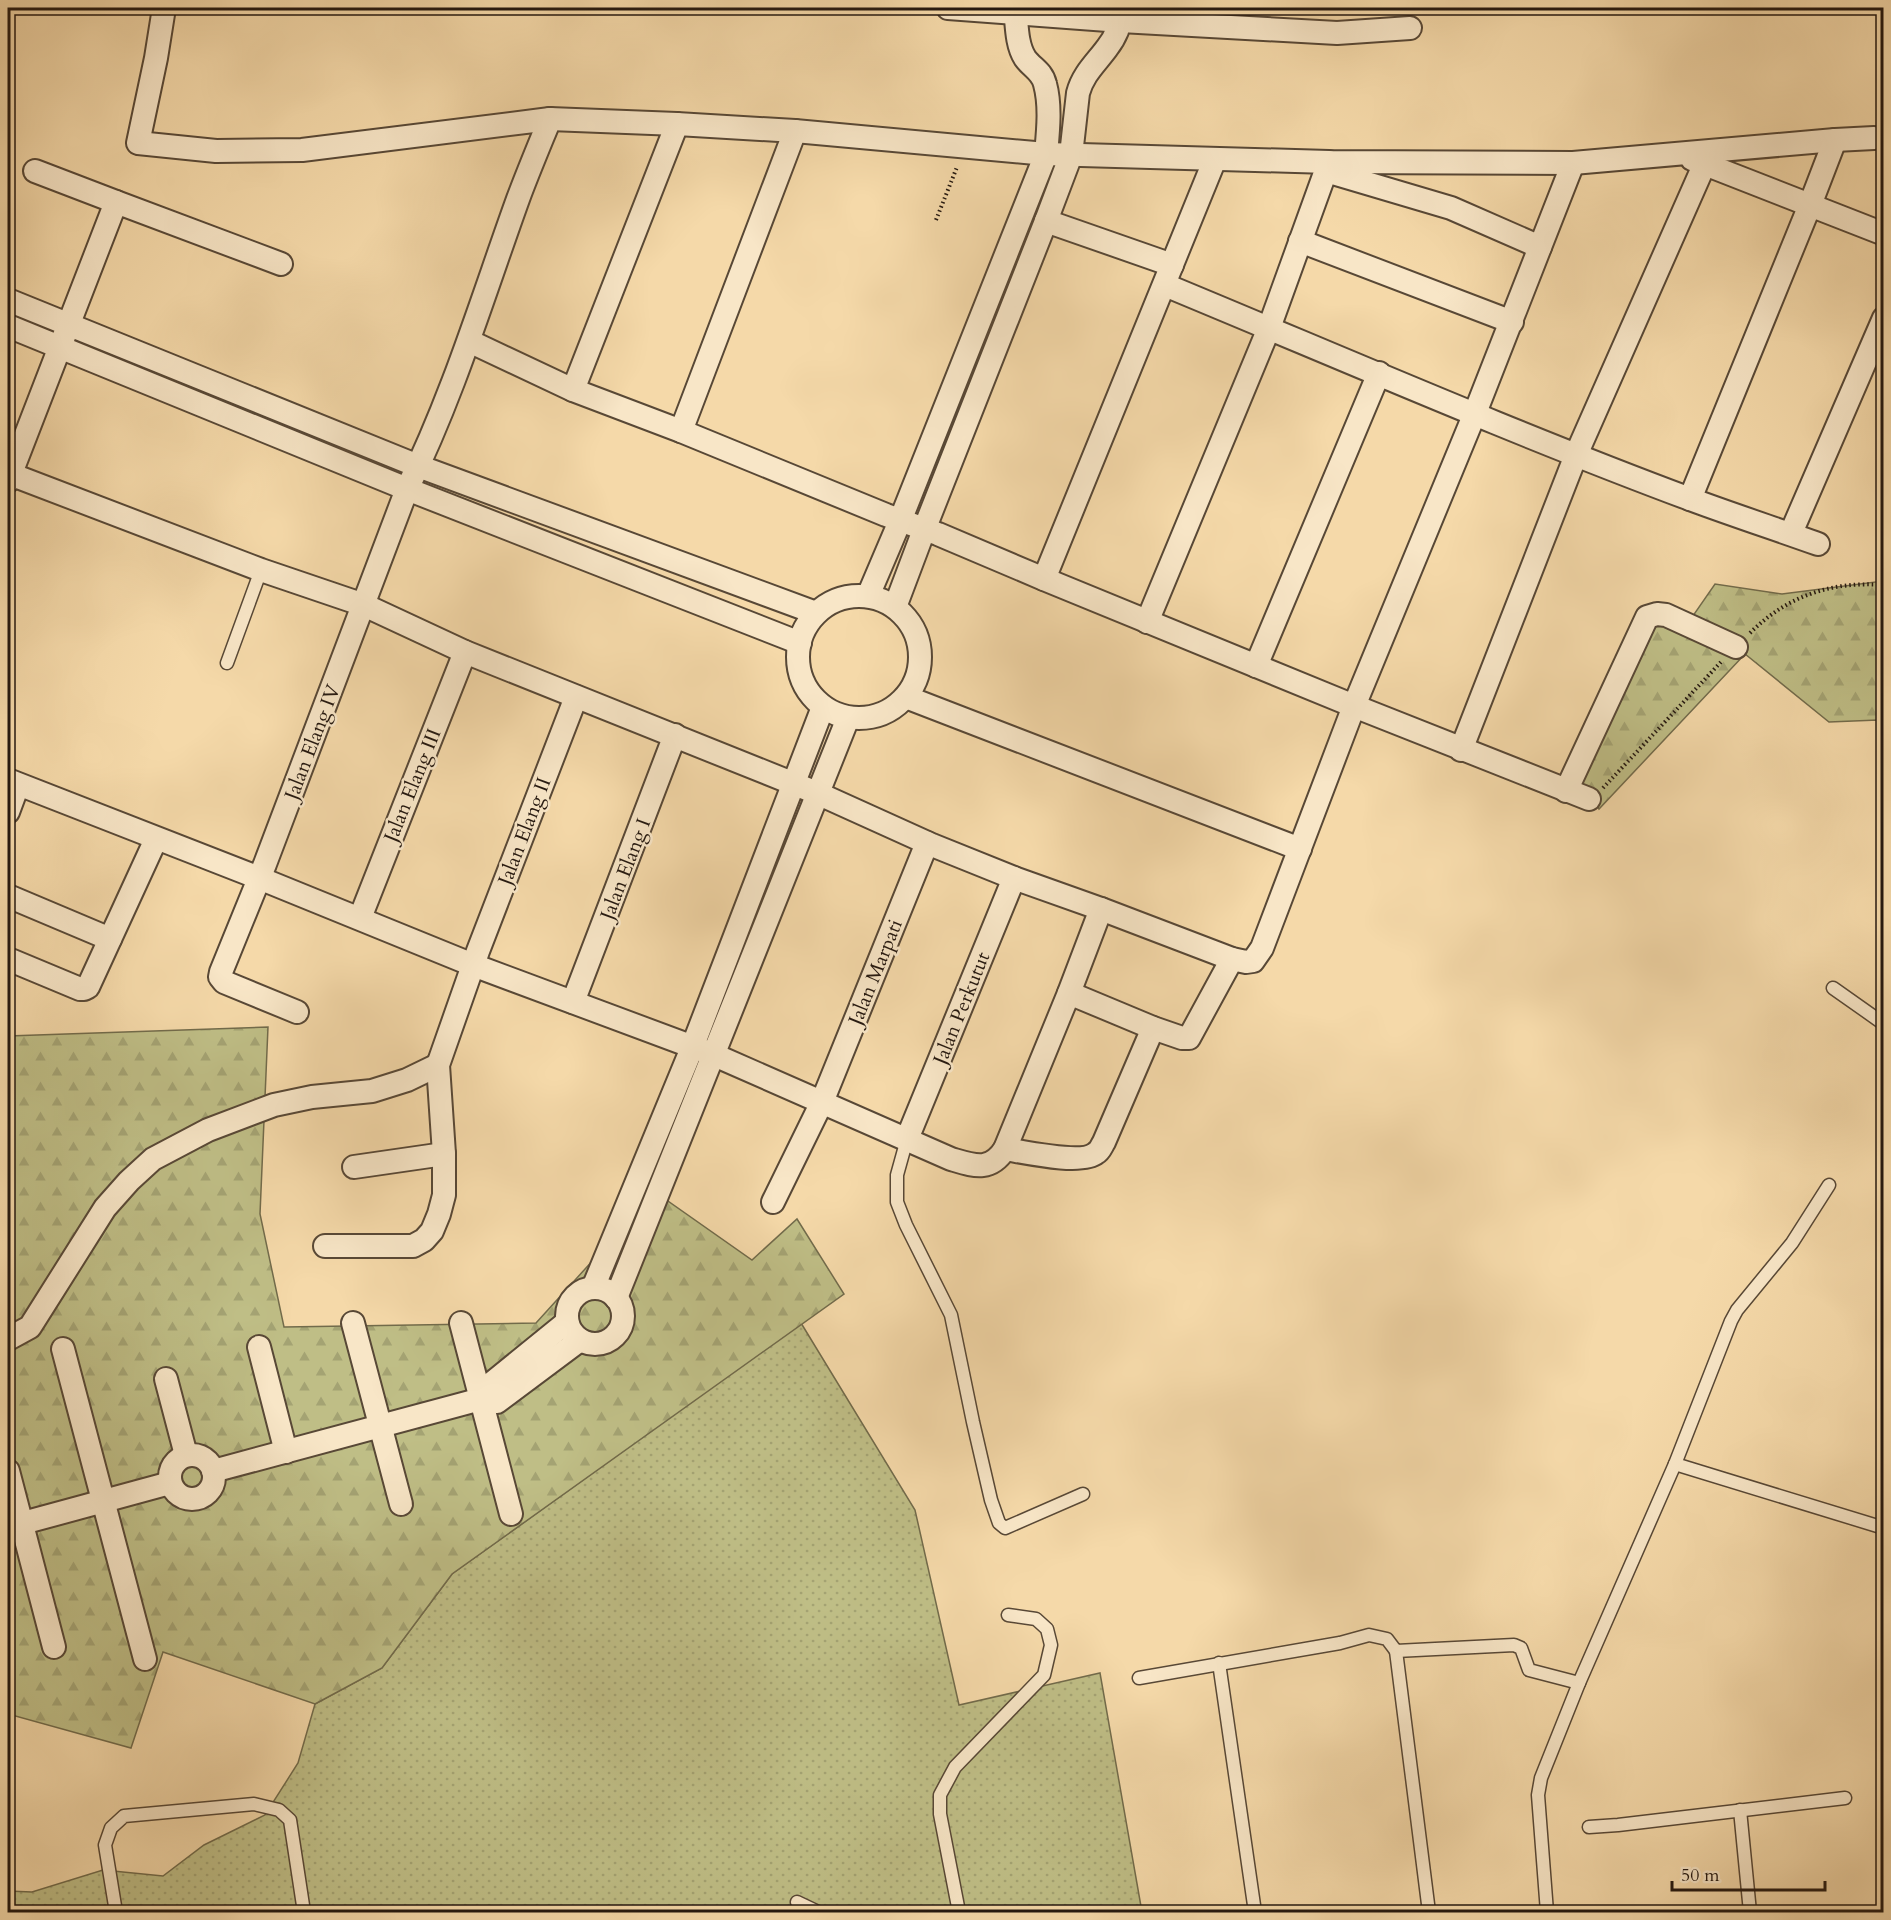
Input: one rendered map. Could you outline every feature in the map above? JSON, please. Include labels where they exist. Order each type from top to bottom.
[{"type":"street","points":[[164,8],[138,142],[216,151],[302,150],[550,119],[795,131],[1046,154],[1215,159],[1328,167],[1573,163],[1874,138]]},
{"type":"street","points":[[948,8],[1122,14],[1337,33],[1410,28]]},
{"type":"street","points":[[868,596],[1046,154],[1045,83],[1041,74],[1025,58],[1018,36],[1016,10]]},
{"type":"street","points":[[895,607],[1071,155],[1080,83],[1109,46],[1122,14]]},
{"type":"street","name":"Jalan Elang IV","points":[[297,1012],[224,982],[220,977],[221,972],[407,489],[468,341],[519,196],[550,119]]},
{"type":"street","points":[[573,390],[677,124]]},
{"type":"street","points":[[681,431],[795,131]]},
{"type":"street","points":[[1690,499],[1835,140]]},
{"type":"street","points":[[1674,153],[1705,163],[1884,234]]},
{"type":"street","points":[[1044,579],[1215,159]]},
{"type":"street","points":[[116,202],[9,478],[364,605],[465,652],[817,793],[927,843],[1014,878],[1232,959],[1246,962],[1253,961],[1258,955],[1354,706],[1512,322],[1573,163]]},
{"type":"street","points":[[1461,750],[1576,455],[1705,163]]},
{"type":"street","points":[[1147,622],[1269,328],[1328,167]]},
{"type":"street","points":[[1328,167],[1450,208],[1540,247]]},
{"type":"street","points":[[35,171],[281,264]]},
{"type":"street","points":[[1046,221],[1169,275],[1269,328],[1576,455],[1690,499],[1818,544]]},
{"type":"street","points":[[1300,241],[1512,322]]},
{"type":"street","points":[[8,300],[418,466],[816,613]]},
{"type":"street","points":[[1791,533],[1884,318]]},
{"type":"street","points":[[8,326],[407,489],[800,643]]},
{"type":"street","points":[[468,341],[573,390],[681,431],[900,521],[938,534],[1147,622],[1461,750],[1588,799]]},
{"type":"street","points":[[1257,666],[1379,373]]},
{"type":"street","points":[[868,596],[882,600],[906,616],[919,642],[921,657],[914,685],[906,697],[880,715],[864,718],[848,718],[823,707],[809,691],[800,672],[798,657],[806,627],[816,613],[827,604],[840,599],[868,596]]},
{"type":"street","points":[[1566,791],[1647,617],[1657,614],[1666,615],[1736,647]]},
{"type":"street","name":"Jalan Elang III","points":[[360,918],[465,652]]},
{"type":"street","name":"Jalan Elang II","points":[[438,1065],[473,965],[576,697]]},
{"type":"street","points":[[906,697],[1300,849]]},
{"type":"street","points":[[616,1298],[794,784],[823,707]]},
{"type":"street","points":[[593,1288],[702,1051],[848,718]]},
{"type":"street","name":"Jalan Elang I","points":[[573,1002],[675,735]]},
{"type":"street","points":[[8,812],[13,783],[259,878],[473,965],[702,1051],[951,1159],[971,1164],[989,1165],[999,1159],[1005,1149],[1101,909]]},
{"type":"street","points":[[8,959],[84,989],[88,987],[156,839]]},
{"type":"street","name":"Jalan Marpati","points":[[773,1202],[822,1102],[927,843]]},
{"type":"street","name":"Jalan Perkutut","points":[[907,1139],[1014,878]]},
{"type":"street","points":[[8,896],[110,939]]},
{"type":"street","points":[[1069,993],[1153,1028],[1182,1038],[1189,1038],[1232,959]]},
{"type":"street","points":[[1005,1149],[1061,1158],[1084,1158],[1097,1153],[1104,1142],[1153,1028]]},
{"type":"street","points":[[8,1339],[30,1327],[105,1208],[153,1159],[208,1130],[274,1105],[312,1096],[372,1091],[407,1080],[438,1065],[444,1154],[444,1195],[432,1231],[424,1240],[413,1246],[325,1246]]},
{"type":"street","points":[[354,1167],[444,1154]]},
{"type":"street","points":[[593,1288],[609,1292],[621,1306],[622,1314],[618,1331],[613,1338],[605,1342],[588,1343],[574,1331],[568,1306],[572,1299],[585,1290],[593,1288]]},
{"type":"street","points":[[353,1323],[401,1504]]},
{"type":"street","points":[[461,1323],[511,1514]]},
{"type":"street","points":[[213,1471],[481,1399],[487,1387],[574,1331]]},
{"type":"street","points":[[258,1347],[286,1452]]},
{"type":"street","points":[[63,1349],[145,1659]]},
{"type":"street","points":[[166,1379],[186,1455]]},
{"type":"street","points":[[193,1454],[206,1459],[213,1471],[214,1478],[209,1491],[198,1498],[191,1499],[178,1494],[170,1483],[171,1468],[186,1455],[193,1454]]},
{"type":"street","points":[[8,1471],[14,1525],[54,1647]]},
{"type":"street","points":[[14,1525],[170,1483]]},
{"type":"lane","points":[[227,663],[261,570]]},
{"type":"lane","points":[[1833,988],[1884,1024]]},
{"type":"lane","points":[[907,1139],[897,1175],[897,1202],[951,1316],[991,1500],[999,1523],[1005,1528],[1083,1494]]},
{"type":"lane","points":[[1547,1912],[1538,1795],[1541,1778],[1579,1683],[1675,1464],[1737,1310],[1792,1243],[1829,1185]]},
{"type":"lane","points":[[1675,1464],[1884,1528]]},
{"type":"lane","points":[[959,1912],[940,1814],[940,1795],[955,1767],[1044,1675],[1051,1645],[1047,1629],[1036,1620],[1008,1615]]},
{"type":"lane","points":[[1139,1678],[1340,1643],[1369,1635],[1387,1639],[1396,1651],[1429,1912]]},
{"type":"lane","points":[[1396,1651],[1514,1645],[1521,1648],[1529,1670],[1579,1683]]},
{"type":"lane","points":[[1220,1663],[1255,1912]]},
{"type":"lane","points":[[1589,1827],[1845,1798]]},
{"type":"lane","points":[[116,1912],[105,1845],[111,1828],[124,1816],[254,1804],[279,1810],[290,1820],[304,1912]]},
{"type":"lane","points":[[1740,1809],[1750,1912]]},
{"type":"lane","points":[[797,1902],[818,1912]]},
{"type":"path","points":[[936,220],[966,147]]},
{"type":"path","points":[[1588,799],[1608,784],[1763,619],[1786,604],[1816,591],[1858,583],[1884,585]]},
{"type":"green space","points":[[1883,581],[1883,723],[1878,720],[1829,722],[1745,654],[1599,809],[1571,767],[1643,615],[1686,626],[1715,584],[1782,594]]},
{"type":"green space","points":[[268,1027],[260,1214],[284,1327],[536,1323],[655,1192],[752,1260],[797,1219],[844,1294],[452,1574],[382,1668],[315,1704],[163,1652],[131,1748],[8,1714],[8,1036]]},
{"type":"green space","points":[[801,1323],[915,1510],[959,1705],[1100,1673],[1142,1912],[8,1912],[8,1891],[32,1892],[103,1870],[163,1876],[204,1845],[265,1815],[298,1763],[315,1704],[382,1668],[452,1574]]}]
